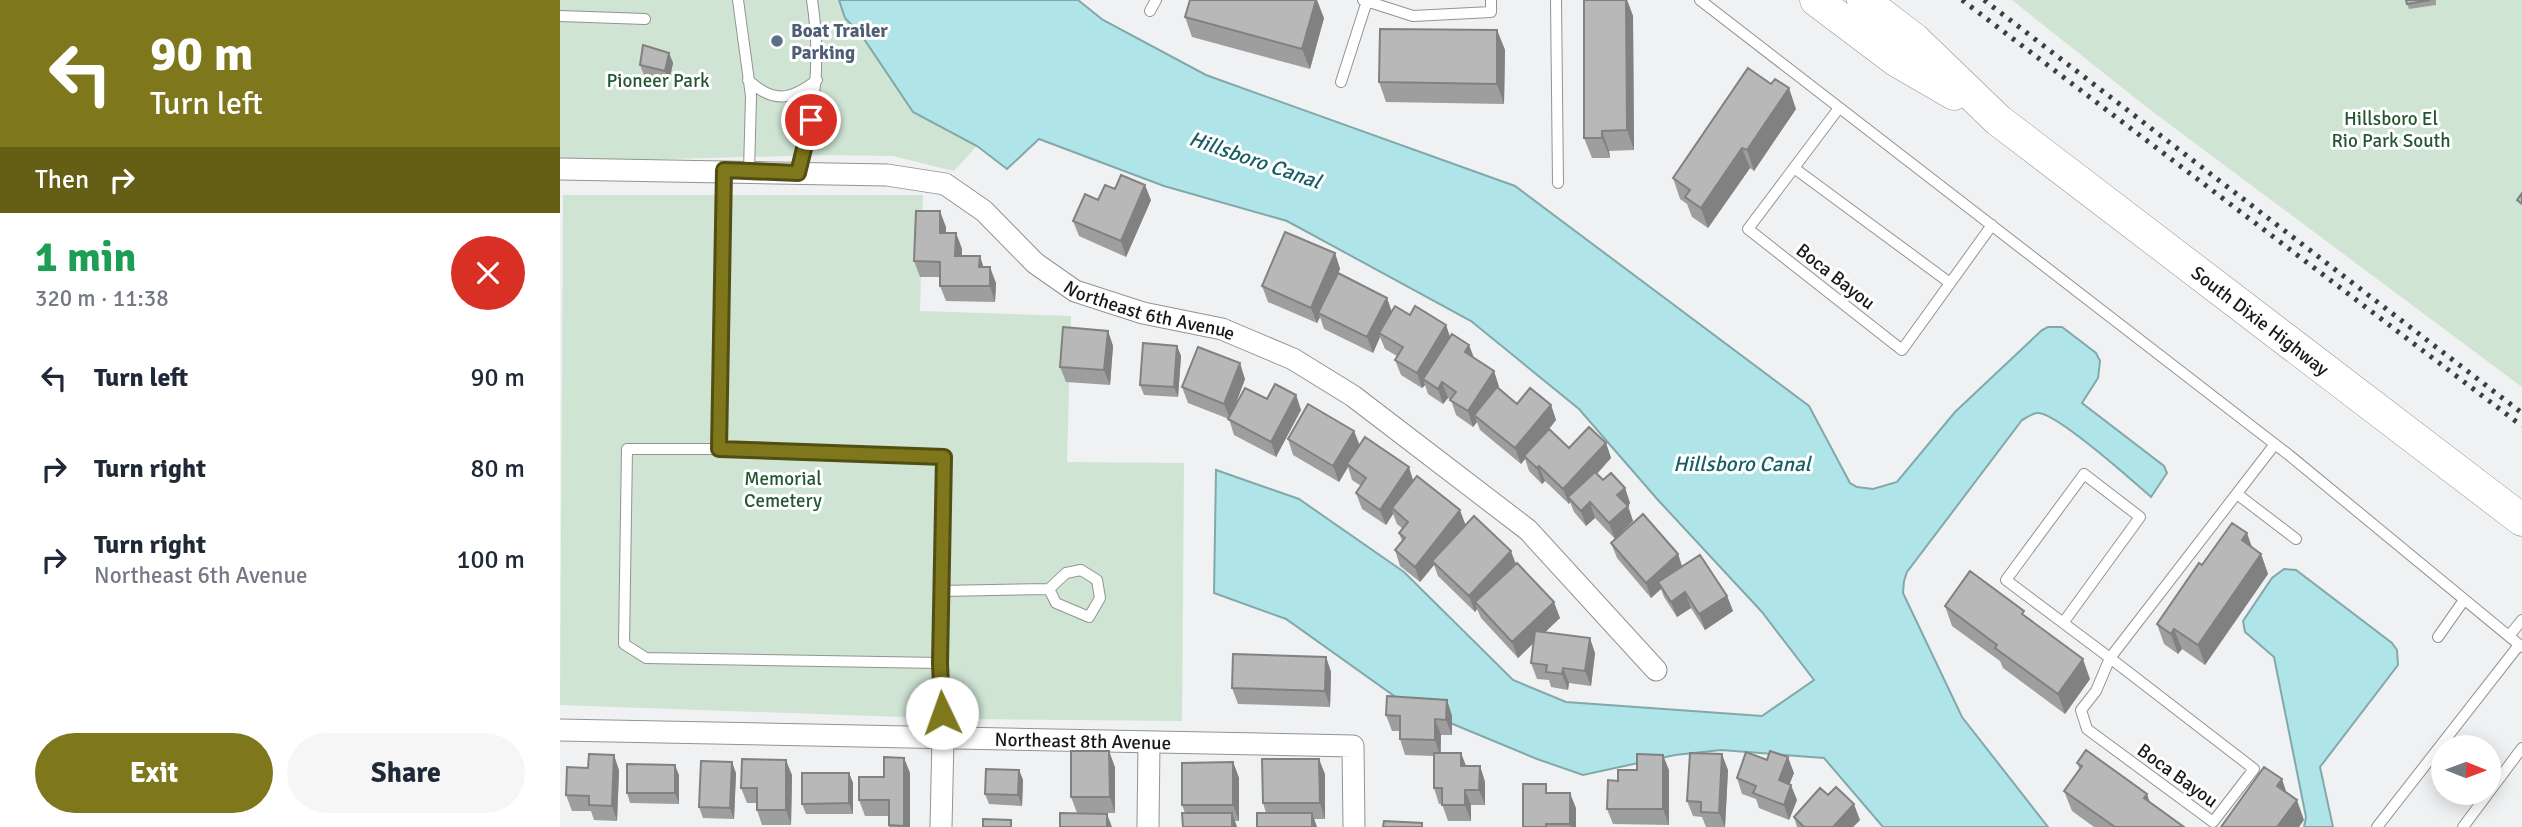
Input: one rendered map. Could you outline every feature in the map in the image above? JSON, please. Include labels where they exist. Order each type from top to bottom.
[{"type":"main road","name":"South Dixie Highway","points":[[1816,0],[1897,61],[1998,120]]},
{"type":"main road","name":"South Dixie Highway","points":[[1863,0],[1914,39],[1998,120],[2522,520]]},
{"type":"street","name":"Northeast 6th Avenue","points":[[560,169],[887,175],[945,184],[984,211],[1035,263],[1075,291],[1143,313],[1222,329],[1293,359],[1353,396],[1528,530],[1656,670]]},
{"type":"street","name":"Northeast 8th Avenue","points":[[560,730],[1353,746],[1353,827]]},
{"type":"street","points":[[941,827],[943,738]]},
{"type":"street","points":[[1148,827],[1149,743]]},
{"type":"lane","points":[[738,0],[751,107],[749,171]]},
{"type":"lane","points":[[798,173],[811,120],[817,80],[812,0]]},
{"type":"lane","points":[[1150,11],[1156,0]]},
{"type":"lane","points":[[1340,82],[1365,1],[1413,16],[1491,12],[1491,0]]},
{"type":"lane","points":[[1556,0],[1558,183]]},
{"type":"lane","points":[[1700,0],[2275,444],[2521,646],[2377,827]]},
{"type":"lane","points":[[560,16],[645,19]]},
{"type":"lane","points":[[748,80],[774,97],[793,96],[817,80]]},
{"type":"lane","name":"Boca Bayou","points":[[1839,108],[1748,229],[1902,350],[1992,225]]},
{"type":"lane","points":[[1794,168],[1950,283]]},
{"type":"lane","points":[[719,449],[724,170]]},
{"type":"lane","name":"Boca Bayou","points":[[2063,623],[2140,517],[2084,474],[2006,580],[2063,623],[2110,658],[2254,769],[2213,822],[2087,729],[2081,710],[2096,691],[2110,658],[2275,444]]},
{"type":"lane","points":[[940,663],[646,658],[624,645],[627,449],[719,449],[944,457],[940,663],[943,738]]},
{"type":"lane","points":[[2237,494],[2296,539]]},
{"type":"lane","points":[[941,591],[1049,589],[1066,573],[1082,570],[1097,580],[1100,598],[1089,617],[1056,603],[1049,589]]},
{"type":"lane","points":[[2438,637],[2464,600]]},
{"type":"lane","points":[[2509,636],[2522,620]]},
{"type":"lane","points":[[2463,827],[2522,748]]},
{"type":"green space","name":"Pioneer Park","points":[[560,0],[839,0],[845,18],[862,36],[913,111],[977,146],[954,171],[893,156],[824,155],[560,162]]},
{"type":"green space","name":"Hillsboro El Rio Park South","points":[[2012,0],[2522,0],[2522,387],[2149,109]]},
{"type":"green space","name":"Memorial Cemetery","points":[[563,195],[923,195],[920,311],[1071,316],[1067,462],[1184,463],[1182,721],[960,719],[560,705]]},
{"type":"water","name":"Hillsboro Canal","points":[[839,0],[1078,0],[1103,20],[1206,75],[1515,186],[1809,406],[1850,483],[1857,487],[1873,489],[1897,482],[1955,412],[2042,330],[2062,327],[2096,353],[2100,361],[2098,378],[2082,403],[2164,466],[2167,473],[2151,497],[2060,423],[2046,415],[2032,415],[2022,420],[1907,572],[1903,593],[1962,717],[2048,827],[1883,827],[1824,758],[1721,750],[1675,755],[1583,775],[1537,759],[1407,705],[1286,619],[1214,593],[1216,470],[1299,499],[1404,572],[1513,680],[1566,702],[1762,716],[1814,680],[1762,612],[1658,500],[1579,409],[1471,321],[1287,221],[1164,186],[1039,139],[1007,169],[977,146],[913,112],[862,36],[845,18]]},
{"type":"water","points":[[2284,569],[2296,570],[2392,643],[2397,650],[2398,665],[2320,767],[2333,827],[2304,827],[2306,817],[2274,657],[2245,632],[2243,621],[2272,578]]},
{"type":"building","points":[[1190,0],[1316,0],[1302,49],[1185,17]]},
{"type":"building","points":[[1584,0],[1626,0],[1627,130],[1602,131],[1602,138],[1584,138]]},
{"type":"building","points":[[2406,0],[2430,0],[2407,4]]},
{"type":"building","points":[[1380,29],[1497,30],[1497,84],[1379,82]]},
{"type":"building","points":[[643,45],[669,53],[665,71],[640,65]]},
{"type":"building","points":[[1748,68],[1771,84],[1775,79],[1789,88],[1747,150],[1742,148],[1701,208],[1685,197],[1690,190],[1673,178]]},
{"type":"building","points":[[1121,175],[1145,185],[1121,241],[1073,221],[1085,194],[1098,200],[1105,185],[1115,189]]},
{"type":"building","points":[[916,211],[940,211],[940,233],[956,233],[955,256],[980,256],[979,267],[990,267],[990,286],[940,286],[940,262],[914,261]]},
{"type":"building","points":[[1285,232],[1335,253],[1311,308],[1262,286]]},
{"type":"building","points":[[1338,273],[1387,298],[1367,337],[1318,313]]},
{"type":"building","points":[[1395,306],[1410,315],[1415,306],[1446,325],[1417,373],[1395,360],[1403,347],[1379,333]]},
{"type":"building","points":[[1063,327],[1108,331],[1104,370],[1060,367]]},
{"type":"building","points":[[1452,334],[1469,345],[1465,352],[1494,371],[1468,411],[1450,400],[1456,392],[1442,382],[1438,389],[1423,379]]},
{"type":"building","points":[[1143,343],[1177,346],[1174,387],[1140,385]]},
{"type":"building","points":[[1198,347],[1240,363],[1224,404],[1182,387]]},
{"type":"building","points":[[1275,384],[1296,395],[1271,442],[1228,419],[1245,388],[1267,399]]},
{"type":"building","points":[[1497,387],[1517,404],[1530,388],[1551,405],[1515,448],[1474,415]]},
{"type":"building","points":[[1308,404],[1354,431],[1333,466],[1288,439]]},
{"type":"building","points":[[1589,427],[1606,443],[1563,489],[1524,456],[1549,429],[1569,448]]},
{"type":"building","points":[[1365,437],[1409,467],[1380,510],[1356,493],[1366,478],[1347,464]]},
{"type":"building","points":[[1595,472],[1603,480],[1611,473],[1625,488],[1617,495],[1628,506],[1609,523],[1590,502],[1581,511],[1568,497]]},
{"type":"building","points":[[1417,476],[1460,510],[1415,567],[1395,550],[1405,538],[1399,533],[1408,522],[1392,508]]},
{"type":"building","points":[[1643,514],[1678,554],[1646,583],[1611,543]]},
{"type":"building","points":[[1474,516],[1511,551],[1469,596],[1432,561]]},
{"type":"building","points":[[2232,523],[2247,533],[2242,540],[2261,554],[2198,645],[2174,629],[2171,634],[2157,624],[2199,563],[2202,565]]},
{"type":"building","points":[[1700,555],[1727,596],[1699,614],[1685,592],[1671,602],[1658,582]]},
{"type":"building","points":[[1517,563],[1554,602],[1512,642],[1475,602]]},
{"type":"building","points":[[1970,571],[2083,659],[2058,694],[1995,648],[1997,645],[1945,606]]},
{"type":"building","points":[[1535,631],[1590,638],[1585,671],[1563,668],[1562,674],[1546,672],[1547,665],[1531,663]]},
{"type":"building","points":[[1233,654],[1326,657],[1325,691],[1232,688]]},
{"type":"building","points":[[1387,696],[1447,700],[1446,720],[1435,719],[1435,740],[1400,739],[1400,716],[1386,715]]},
{"type":"building","points":[[2086,750],[2147,794],[2144,798],[2184,827],[2115,827],[2064,791],[2082,766],[2077,763]]},
{"type":"building","points":[[1071,751],[1109,751],[1110,797],[1071,797]]},
{"type":"building","points":[[1770,751],[1788,757],[1779,780],[1791,785],[1784,805],[1753,793],[1756,786],[1737,778],[1746,752],[1767,760]]},
{"type":"building","points":[[1434,753],[1461,753],[1461,766],[1480,766],[1479,790],[1465,790],[1465,805],[1442,805],[1442,788],[1434,788]]},
{"type":"building","points":[[1690,753],[1722,754],[1719,813],[1701,812],[1701,802],[1687,801]]},
{"type":"building","points":[[589,754],[614,755],[612,806],[589,805],[589,796],[566,795],[567,767],[588,768]]},
{"type":"building","points":[[1637,754],[1663,755],[1663,809],[1607,809],[1608,780],[1618,781],[1618,770],[1637,770]]},
{"type":"building","points":[[884,757],[904,758],[904,826],[889,825],[889,800],[859,800],[859,777],[884,777]]},
{"type":"building","points":[[742,759],[786,760],[786,810],[757,810],[757,788],[741,788]]},
{"type":"building","points":[[1262,759],[1319,759],[1320,803],[1263,803]]},
{"type":"building","points":[[701,761],[732,762],[730,808],[699,807]]},
{"type":"building","points":[[1233,762],[1233,805],[1182,805],[1182,763]]},
{"type":"building","points":[[627,764],[675,765],[675,793],[627,793]]},
{"type":"building","points":[[2264,767],[2282,779],[2277,786],[2297,800],[2277,827],[2221,827]]},
{"type":"building","points":[[986,769],[1019,770],[1018,795],[985,794]]},
{"type":"building","points":[[802,773],[849,773],[849,803],[802,804]]},
{"type":"building","points":[[1523,784],[1546,784],[1546,793],[1570,793],[1570,824],[1523,827]]},
{"type":"building","points":[[1836,787],[1854,804],[1833,827],[1804,827],[1794,817],[1820,788],[1828,795]]},
{"type":"building","points":[[1060,813],[1107,814],[1107,827],[1060,827]]},
{"type":"building","points":[[1182,813],[1232,813],[1232,827],[1183,827]]},
{"type":"building","points":[[1257,813],[1312,813],[1312,827],[1257,827]]},
{"type":"building","points":[[983,819],[1011,820],[1011,827],[983,827]]},
{"type":"building","points":[[1384,821],[1422,823],[1422,827],[1383,827]]},
{"type":"railway","points":[[1962,0],[2522,426]]},
{"type":"railway","points":[[1984,0],[2522,413]]},
{"type":"place","name":"Boat Trailer Parking","points":[[777,41]]},
{"type":"route","points":[[811,120],[798,173],[724,170],[719,449],[944,457],[940,663],[942,713]]}]
